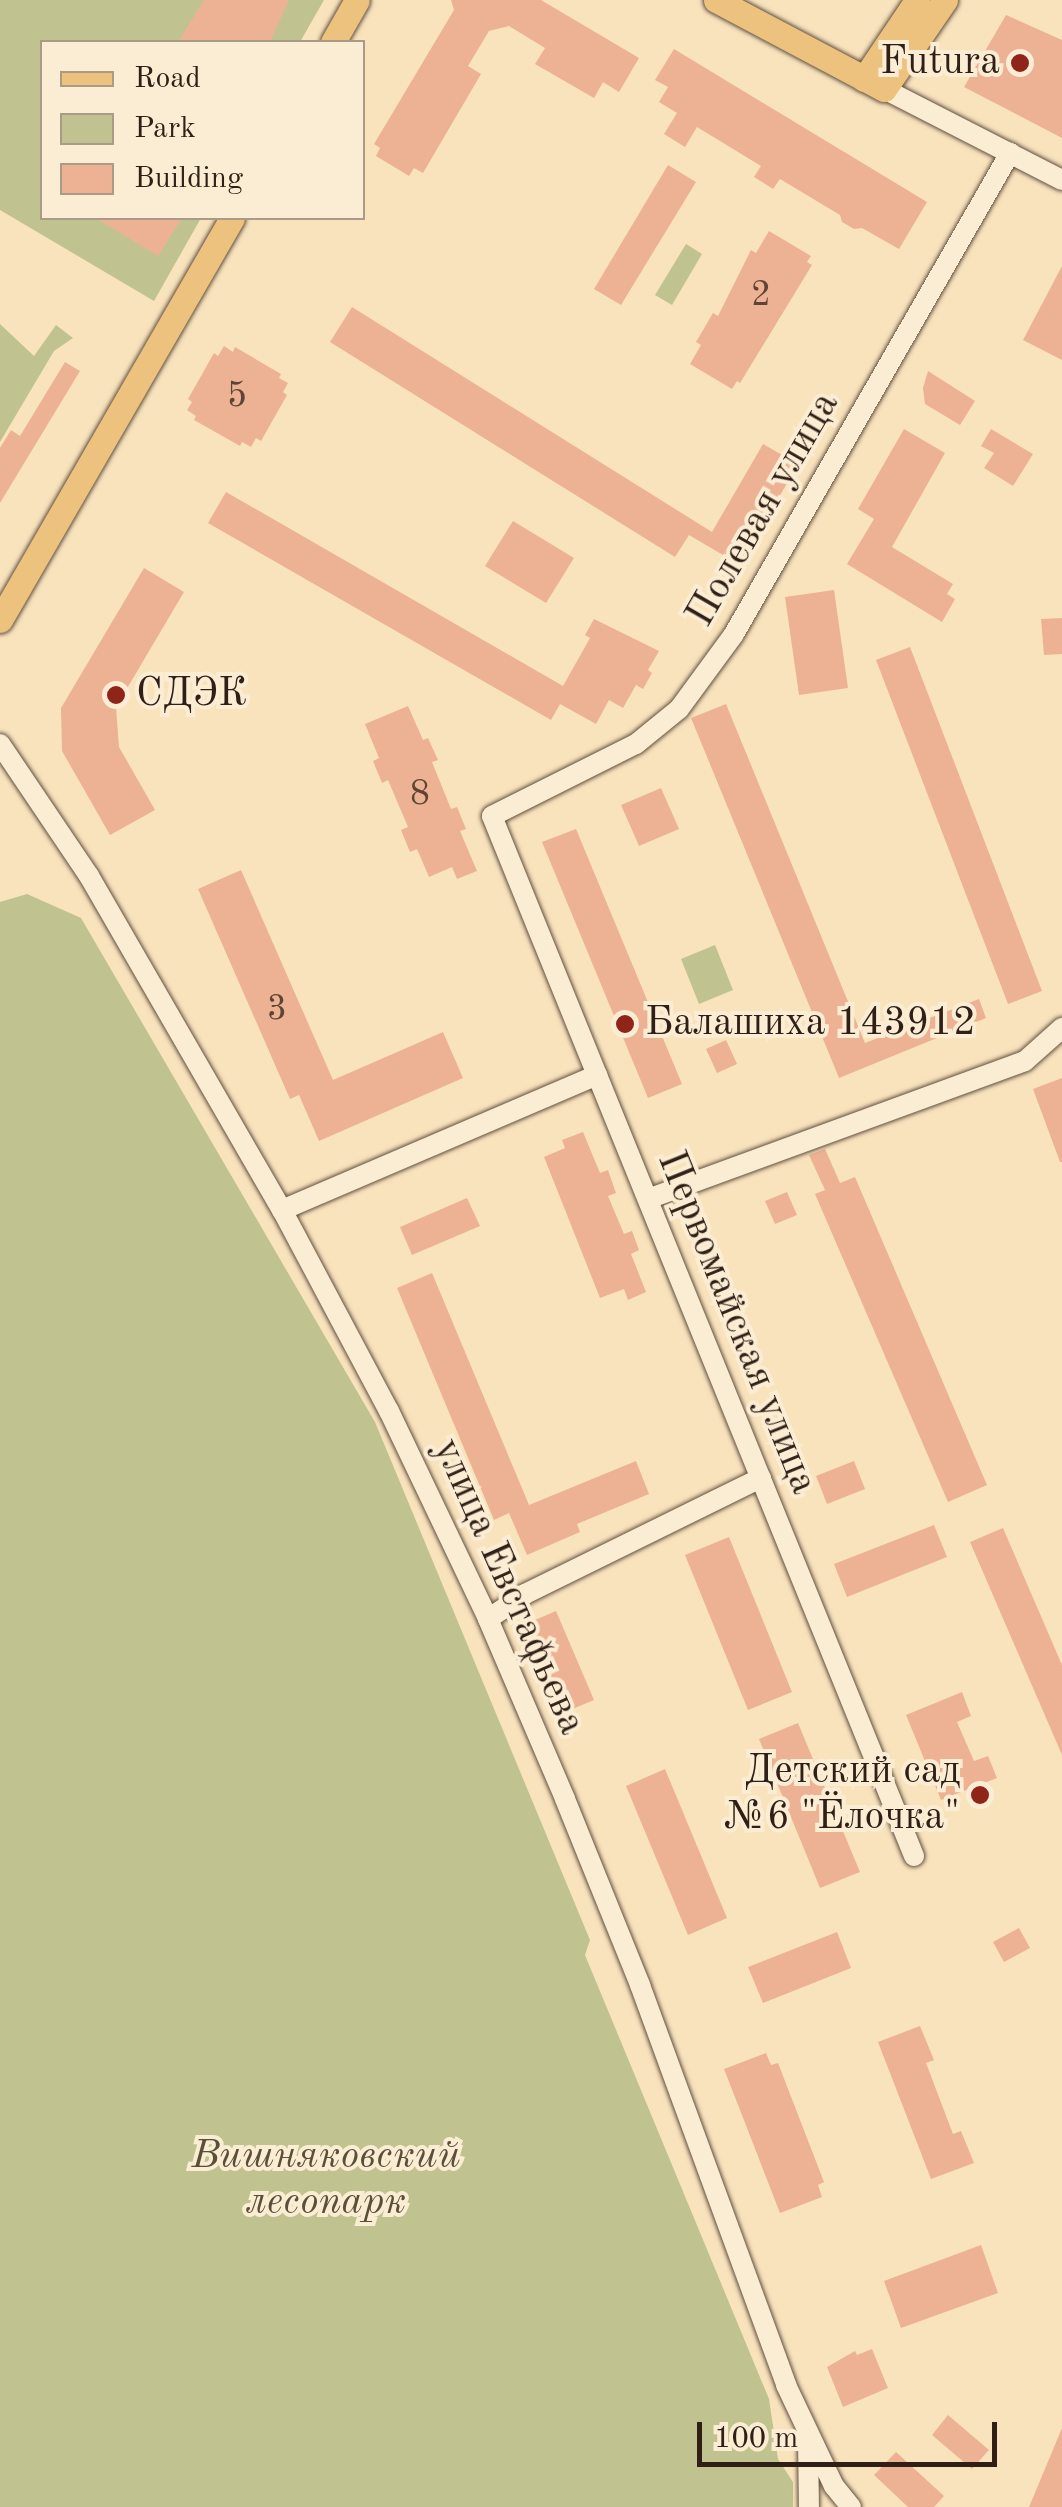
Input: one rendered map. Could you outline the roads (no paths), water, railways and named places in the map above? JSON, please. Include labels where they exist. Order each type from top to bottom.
[{"type":"main road","points":[[334,40],[357,0]]},
{"type":"main road","points":[[716,0],[874,84]]},
{"type":"main road","points":[[874,84],[917,0]]},
{"type":"main road","points":[[874,84],[946,0]]},
{"type":"main road","points":[[0,620],[8,587],[231,220]]},
{"type":"street","points":[[874,84],[1062,180]]},
{"type":"street","name":"Полевая улица","points":[[492,816],[636,744],[679,709],[734,634],[1010,153]]},
{"type":"street","name":"улица Евстафьева","points":[[0,744],[89,876],[282,1210],[389,1411],[488,1619],[640,1985],[786,2386],[834,2486],[851,2507]]},
{"type":"street","name":"Первомайская улица","points":[[492,816],[914,1856]]},
{"type":"street","points":[[648,1199],[1025,1062],[1062,1028]]},
{"type":"street","points":[[282,1210],[597,1075]]},
{"type":"street","points":[[488,1619],[525,1594],[761,1478]]},
{"type":"street","points":[[808,2433],[808,2507]]},
{"type":"place","name":"Futura","points":[[1020,63]]},
{"type":"place","name":"СДЭК","points":[[116,695]]},
{"type":"place","name":"Балашиха 143912","points":[[625,1024]]},
{"type":"place","name":"Детский сад №6 \"Ёлочка\"","points":[[980,1795]]},
{"type":"park label","name":"Вишняковский лесопарк","points":[[326,2180]]}]
